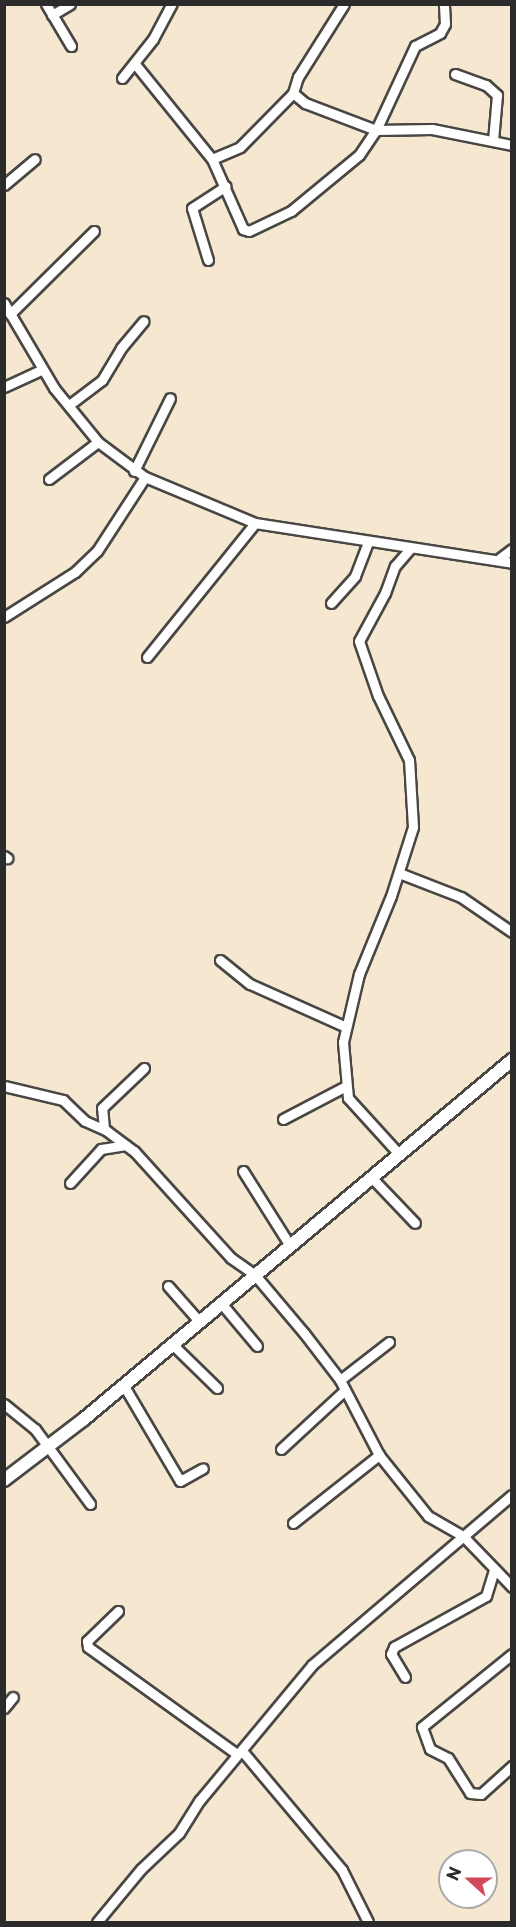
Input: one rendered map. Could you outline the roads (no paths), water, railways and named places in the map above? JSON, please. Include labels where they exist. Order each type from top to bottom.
[{"type":"street","points":[[46,4],[71,46]]},
{"type":"street","points":[[52,15],[70,4]]},
{"type":"street","points":[[122,78],[135,63],[172,4]]},
{"type":"street","points":[[212,159],[240,147],[293,93],[344,4]]},
{"type":"street","points":[[135,63],[212,159],[226,186],[243,229],[249,231],[291,211],[346,170],[376,130],[415,46],[440,33],[445,24],[444,4]]},
{"type":"street","points":[[455,74],[486,85],[497,95],[493,141]]},
{"type":"street","points":[[293,93],[305,103],[376,130],[432,129],[512,145]]},
{"type":"street","points":[[4,185],[35,159]]},
{"type":"street","points":[[208,260],[191,212],[194,205],[226,186]]},
{"type":"street","points":[[9,314],[94,231]]},
{"type":"street","points":[[4,303],[40,370],[98,442],[145,477],[255,523],[390,546],[500,558],[512,562]]},
{"type":"street","points":[[69,405],[102,380],[121,348],[144,321]]},
{"type":"street","points":[[4,387],[40,370]]},
{"type":"street","points":[[134,471],[170,398]]},
{"type":"street","points":[[49,479],[98,442]]},
{"type":"street","points":[[4,617],[83,565],[116,526],[145,477]]},
{"type":"street","points":[[147,657],[255,523]]},
{"type":"street","points":[[331,603],[355,576],[368,542]]},
{"type":"street","points":[[390,546],[395,566]]},
{"type":"street","points":[[399,1154],[353,1105],[345,1087],[346,1027],[359,974],[399,873],[413,827],[411,770],[359,641],[386,593],[395,566],[410,549]]},
{"type":"street","points":[[500,558],[512,549]]},
{"type":"street","points":[[399,873],[461,897],[512,932]]},
{"type":"street","points":[[219,960],[250,984],[346,1027]]},
{"type":"street","points":[[4,1479],[50,1447],[124,1386],[289,1244],[372,1178],[512,1060]]},
{"type":"street","points":[[104,1129],[102,1108],[144,1068]]},
{"type":"street","points":[[4,1086],[63,1100],[85,1121],[104,1129],[126,1145],[231,1258],[255,1275],[340,1380],[379,1455],[428,1516],[463,1536],[512,1587]]},
{"type":"street","points":[[283,1119],[345,1087]]},
{"type":"street","points":[[70,1183],[101,1149],[126,1145]]},
{"type":"street","points":[[243,1171],[289,1244]]},
{"type":"street","points":[[372,1178],[415,1223]]},
{"type":"street","points":[[168,1286],[199,1321]]},
{"type":"street","points":[[221,1303],[257,1346]]},
{"type":"street","points":[[340,1380],[389,1342]]},
{"type":"street","points":[[172,1344],[217,1388]]},
{"type":"street","points":[[124,1386],[180,1480],[203,1468]]},
{"type":"street","points":[[281,1449],[345,1390]]},
{"type":"street","points":[[4,1404],[35,1429],[90,1504]]},
{"type":"street","points":[[293,1523],[379,1455]]},
{"type":"street","points":[[97,1923],[141,1869],[179,1833],[190,1813],[312,1665],[512,1495]]},
{"type":"street","points":[[405,1677],[391,1654],[394,1647],[486,1596],[494,1569]]},
{"type":"street","points":[[118,1611],[87,1641],[88,1647],[240,1753],[342,1870],[368,1923]]},
{"type":"street","points":[[512,1654],[422,1727],[423,1738],[430,1749],[448,1758],[470,1793],[481,1794],[512,1766]]},
{"type":"street","points":[[4,1708],[13,1697]]}]
